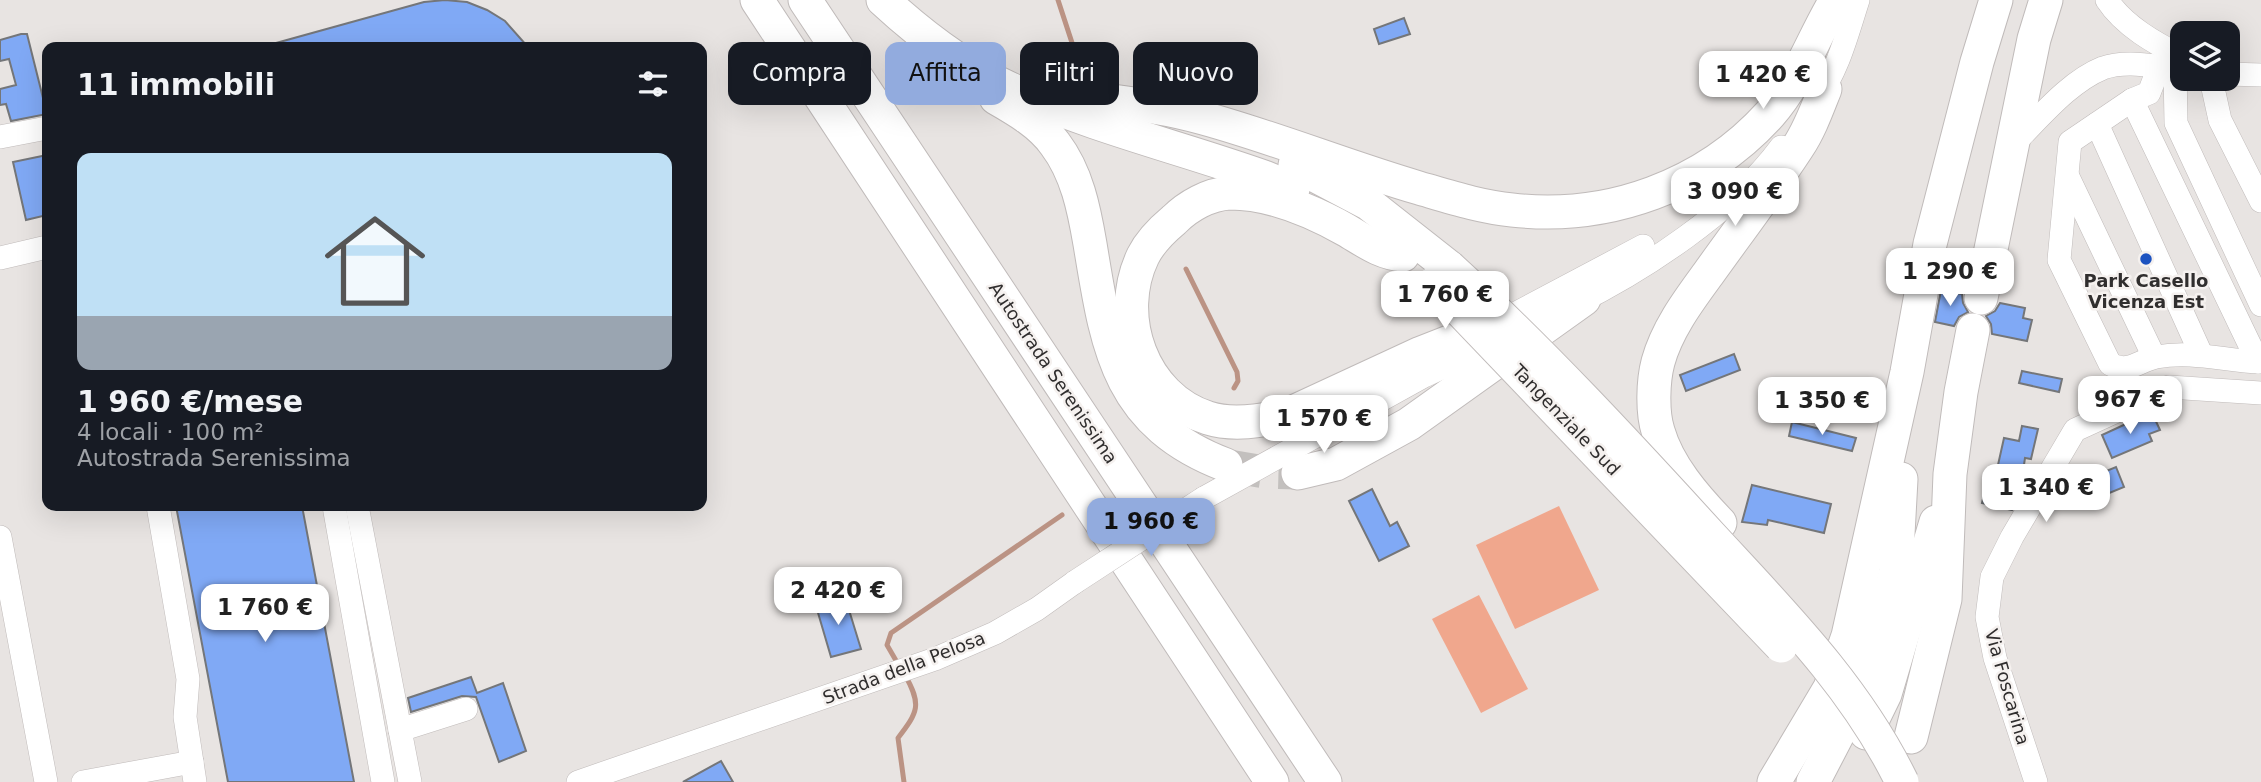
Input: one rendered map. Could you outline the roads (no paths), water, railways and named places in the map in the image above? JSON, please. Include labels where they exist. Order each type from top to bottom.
[{"type":"highway","points":[[757,0],[1272,782]]},
{"type":"highway","name":"Autostrada Serenissima","points":[[805,0],[1325,782]]},
{"type":"highway","points":[[871,0],[889,21],[923,50],[1031,121],[1054,142],[1071,170],[1083,204],[1105,330],[1115,362],[1130,393],[1166,433],[1201,456],[1226,465]]},
{"type":"highway","name":"Tangenziale Sud","points":[[883,0],[926,37],[1015,91],[1079,116],[1265,177],[1333,208],[1403,255],[1484,299],[1673,494],[1804,637],[1843,683],[1860,708],[1902,782]]},
{"type":"highway","name":"Tangenziale Sud","points":[[914,0],[933,18],[978,47],[1020,69]]},
{"type":"highway","points":[[1119,103],[1202,117],[1462,201],[1512,210],[1600,208],[1649,196],[1702,171],[1735,146],[1769,114],[1792,85],[1837,0]]},
{"type":"highway","points":[[1774,782],[1820,707],[1841,660],[1866,567],[1907,372],[1930,244],[1977,62],[1996,0]]},
{"type":"highway","points":[[1911,737],[1945,598],[1950,474],[1961,392],[2034,38],[2046,0]]},
{"type":"highway","points":[[1804,637],[1779,590],[1698,499],[1673,463],[1657,430],[1655,393],[1658,362],[1672,328],[1799,146],[1814,119],[1825,89]]},
{"type":"highway","name":"Tangenziale Sud","points":[[1110,105],[1297,166],[1369,204],[1442,275],[1803,670],[1839,715],[1878,782]]},
{"type":"highway","points":[[1403,255],[1389,254],[1371,247],[1311,213],[1265,196],[1228,193],[1188,207],[1161,231],[1143,256],[1132,294],[1133,332],[1142,359],[1157,384],[1178,402],[1208,418],[1264,421],[1287,415],[1421,354],[1495,324]]},
{"type":"highway","points":[[1298,473],[1336,464],[1398,431],[1584,299]]},
{"type":"highway","points":[[1813,782],[1863,686],[1896,571],[1907,372]]},
{"type":"highway","points":[[1110,458],[1339,782]]},
{"type":"highway","points":[[1841,782],[1885,694],[1950,474]]},
{"type":"highway","points":[[1134,573],[1266,782]]},
{"type":"street","points":[[1495,324],[1618,261],[1685,220],[1743,173],[1790,112],[1814,66],[1837,0]]},
{"type":"street","name":"Strada della Pelosa","points":[[578,782],[602,778],[935,659],[995,633],[1037,609],[1204,498],[1423,376],[1584,299],[1658,254],[1724,208],[1750,185],[1777,153],[1825,89],[1858,0]]},
{"type":"street","points":[[2107,0],[2129,24],[2153,41],[2170,60]]},
{"type":"street","points":[[2011,146],[2072,88],[2104,68],[2126,64],[2170,65]]},
{"type":"street","points":[[2170,68],[2158,75],[2149,93],[2132,100],[2070,142],[2059,260],[2110,364],[2128,369],[2154,357],[2201,354],[2259,362]]},
{"type":"street","points":[[2240,74],[2261,75]]},
{"type":"street","points":[[2175,91],[2176,123],[2261,305]]},
{"type":"street","points":[[2214,91],[2220,120],[2261,201]]},
{"type":"street","points":[[2132,100],[2259,362]]},
{"type":"street","points":[[2097,124],[2201,354]]},
{"type":"street","points":[[0,137],[42,129]]},
{"type":"street","points":[[2067,175],[2154,357]]},
{"type":"street","points":[[0,258],[42,248]]},
{"type":"street","name":"Strada della Pelosa","points":[[1423,376],[1495,324]]},
{"type":"street","name":"Via Foscarina","points":[[2036,782],[1995,658],[1987,617],[1992,577],[2012,537],[2075,430],[2169,387],[2261,393]]},
{"type":"street","points":[[83,782],[194,772],[185,717],[188,679],[159,511]]},
{"type":"street","points":[[335,511],[383,782]]},
{"type":"street","points":[[358,511],[410,782]]},
{"type":"street","points":[[0,537],[46,782]]},
{"type":"street","points":[[400,730],[466,709]]},
{"type":"waterway","points":[[1058,0],[1072,42]]},
{"type":"waterway","points":[[1186,269],[1237,372],[1238,381],[1234,388]]},
{"type":"waterway","points":[[898,664],[887,645],[891,633],[1062,515]]},
{"type":"waterway","points":[[904,782],[898,738],[913,715],[916,701],[905,675]]},
{"type":"tunnel","points":[[1229,466],[1265,472],[1298,473]]},
{"type":"place","name":"Park Casello Vicenza Est","points":[[2146,259]]}]
